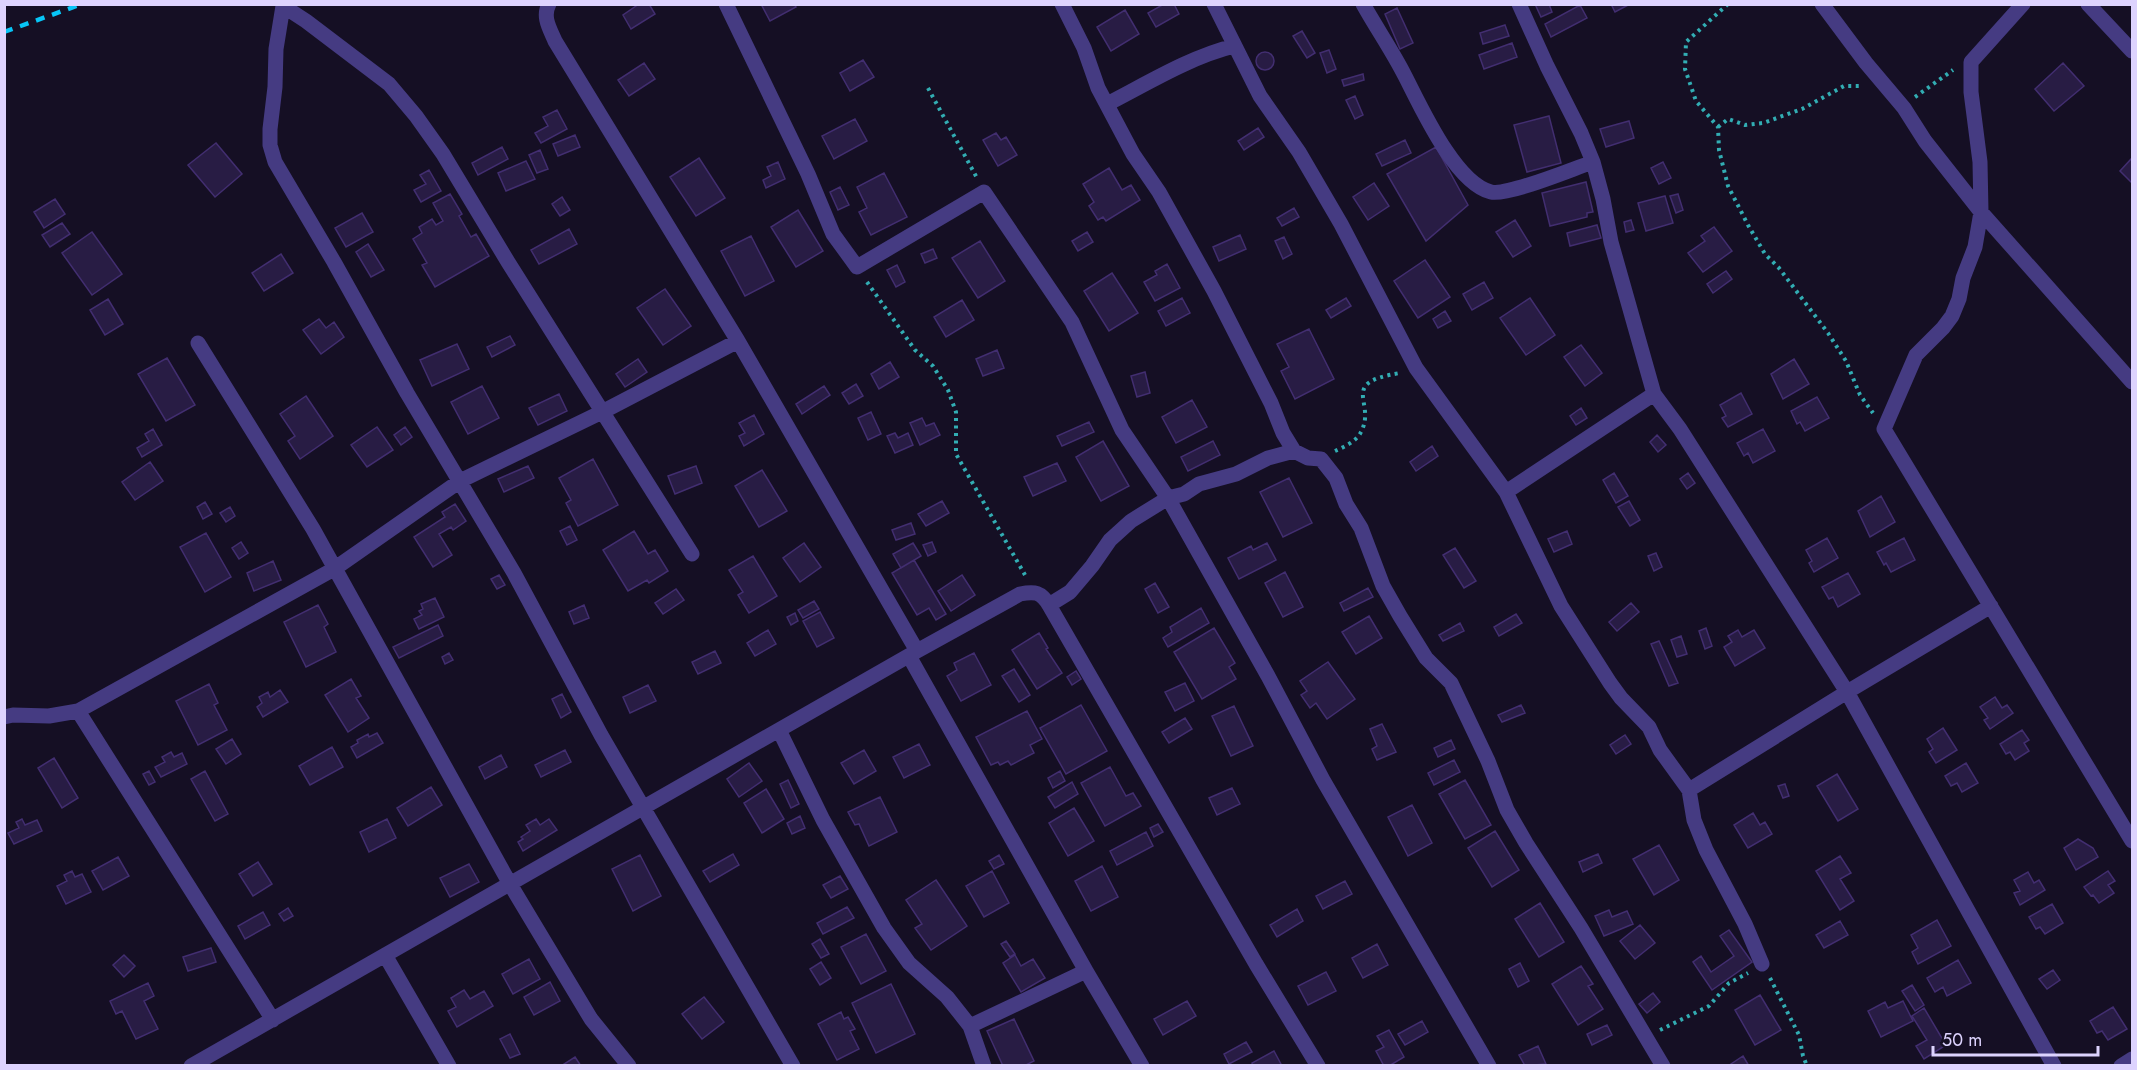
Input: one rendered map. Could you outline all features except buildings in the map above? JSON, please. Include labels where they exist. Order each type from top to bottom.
[{"type":"street","points":[[549,4],[546,10],[546,21],[555,41],[738,341],[913,653],[1086,971],[1142,1065]]},
{"type":"street","points":[[726,4],[833,234],[857,267],[984,192],[1072,322],[1122,430],[1168,498],[1323,780],[1488,1065]]},
{"type":"street","points":[[1062,4],[1084,48],[1098,88],[1133,154],[1159,192],[1214,291],[1294,451],[1308,458],[1322,459],[1336,478],[1346,504],[1361,528],[1383,586],[1426,658],[1451,683],[1488,761],[1508,810],[1526,843],[1581,928],[1663,1065]]},
{"type":"street","points":[[1214,4],[1260,96],[1299,152],[1341,224],[1416,368],[1490,467],[1506,492],[1510,505],[1562,606],[1610,683],[1649,727],[1659,750],[1689,790],[1694,820],[1706,850],[1760,958]]},
{"type":"street","points":[[1364,4],[1433,132],[1459,167],[1477,185],[1493,192],[1517,188],[1593,162]]},
{"type":"street","points":[[1520,4],[1546,66],[1581,133],[1593,162],[1611,242],[1654,394],[1680,429],[1847,692],[2054,1065]]},
{"type":"street","points":[[1821,4],[1866,63],[1888,87],[1925,141],[1981,213],[2133,382]]},
{"type":"street","points":[[2023,4],[1971,62],[1971,93],[1980,162],[1981,213],[1975,247],[1952,316],[1916,355],[1884,429],[2133,841]]},
{"type":"street","points":[[2088,4],[2133,51]]},
{"type":"street","points":[[692,554],[443,154],[416,116],[389,84],[283,6],[276,49],[275,87],[270,129],[270,145],[274,162],[514,573],[601,735],[793,1065]]},
{"type":"street","points":[[1107,104],[1177,68],[1234,46]]},
{"type":"street","points":[[4,717],[49,716],[78,711],[334,569],[460,481],[602,412],[738,341]]},
{"type":"street","points":[[198,343],[313,530],[510,884],[591,1019],[629,1065]]},
{"type":"street","points":[[1506,492],[1654,394]]},
{"type":"street","points":[[1049,605],[1070,592],[1110,540],[1131,521],[1168,498],[1184,494],[1199,484],[1236,474],[1268,458],[1294,451]]},
{"type":"street","points":[[191,1065],[913,653],[1020,594],[1034,591],[1043,595],[1049,605],[1256,964],[1318,1065]]},
{"type":"street","points":[[1689,790],[1991,606]]},
{"type":"street","points":[[78,711],[273,1020]]},
{"type":"street","points":[[779,730],[823,820],[884,928],[909,963],[947,997],[970,1026],[984,1065]]},
{"type":"street","points":[[385,955],[448,1065]]},
{"type":"street","points":[[970,1026],[1086,971]]},
{"type":"street","points":[[2121,1065],[2133,1059]]},
{"type":"path","points":[[1728,4],[1686,42],[1685,69],[1696,101],[1718,127],[1719,150],[1728,186],[1748,225],[1765,254],[1779,268],[1828,333],[1846,361],[1860,395],[1884,429]]},
{"type":"path","points":[[1904,108],[1922,92],[1954,70],[1971,62]]},
{"type":"path","points":[[1718,127],[1728,119],[1745,125],[1763,123],[1802,109],[1844,87],[1881,89],[1888,87]]},
{"type":"path","points":[[928,88],[984,192]]},
{"type":"path","points":[[857,267],[915,350],[933,366],[948,390],[956,411],[956,454],[1034,591]]},
{"type":"path","points":[[1322,459],[1343,447],[1362,432],[1365,417],[1362,396],[1365,387],[1372,380],[1416,368]]},
{"type":"path","points":[[1646,1037],[1709,1006],[1729,983],[1749,973],[1757,966],[1760,958]]},
{"type":"path","points":[[1760,958],[1795,1027],[1807,1065]]},
{"type":"railway","points":[[4,32],[82,4]]}]
